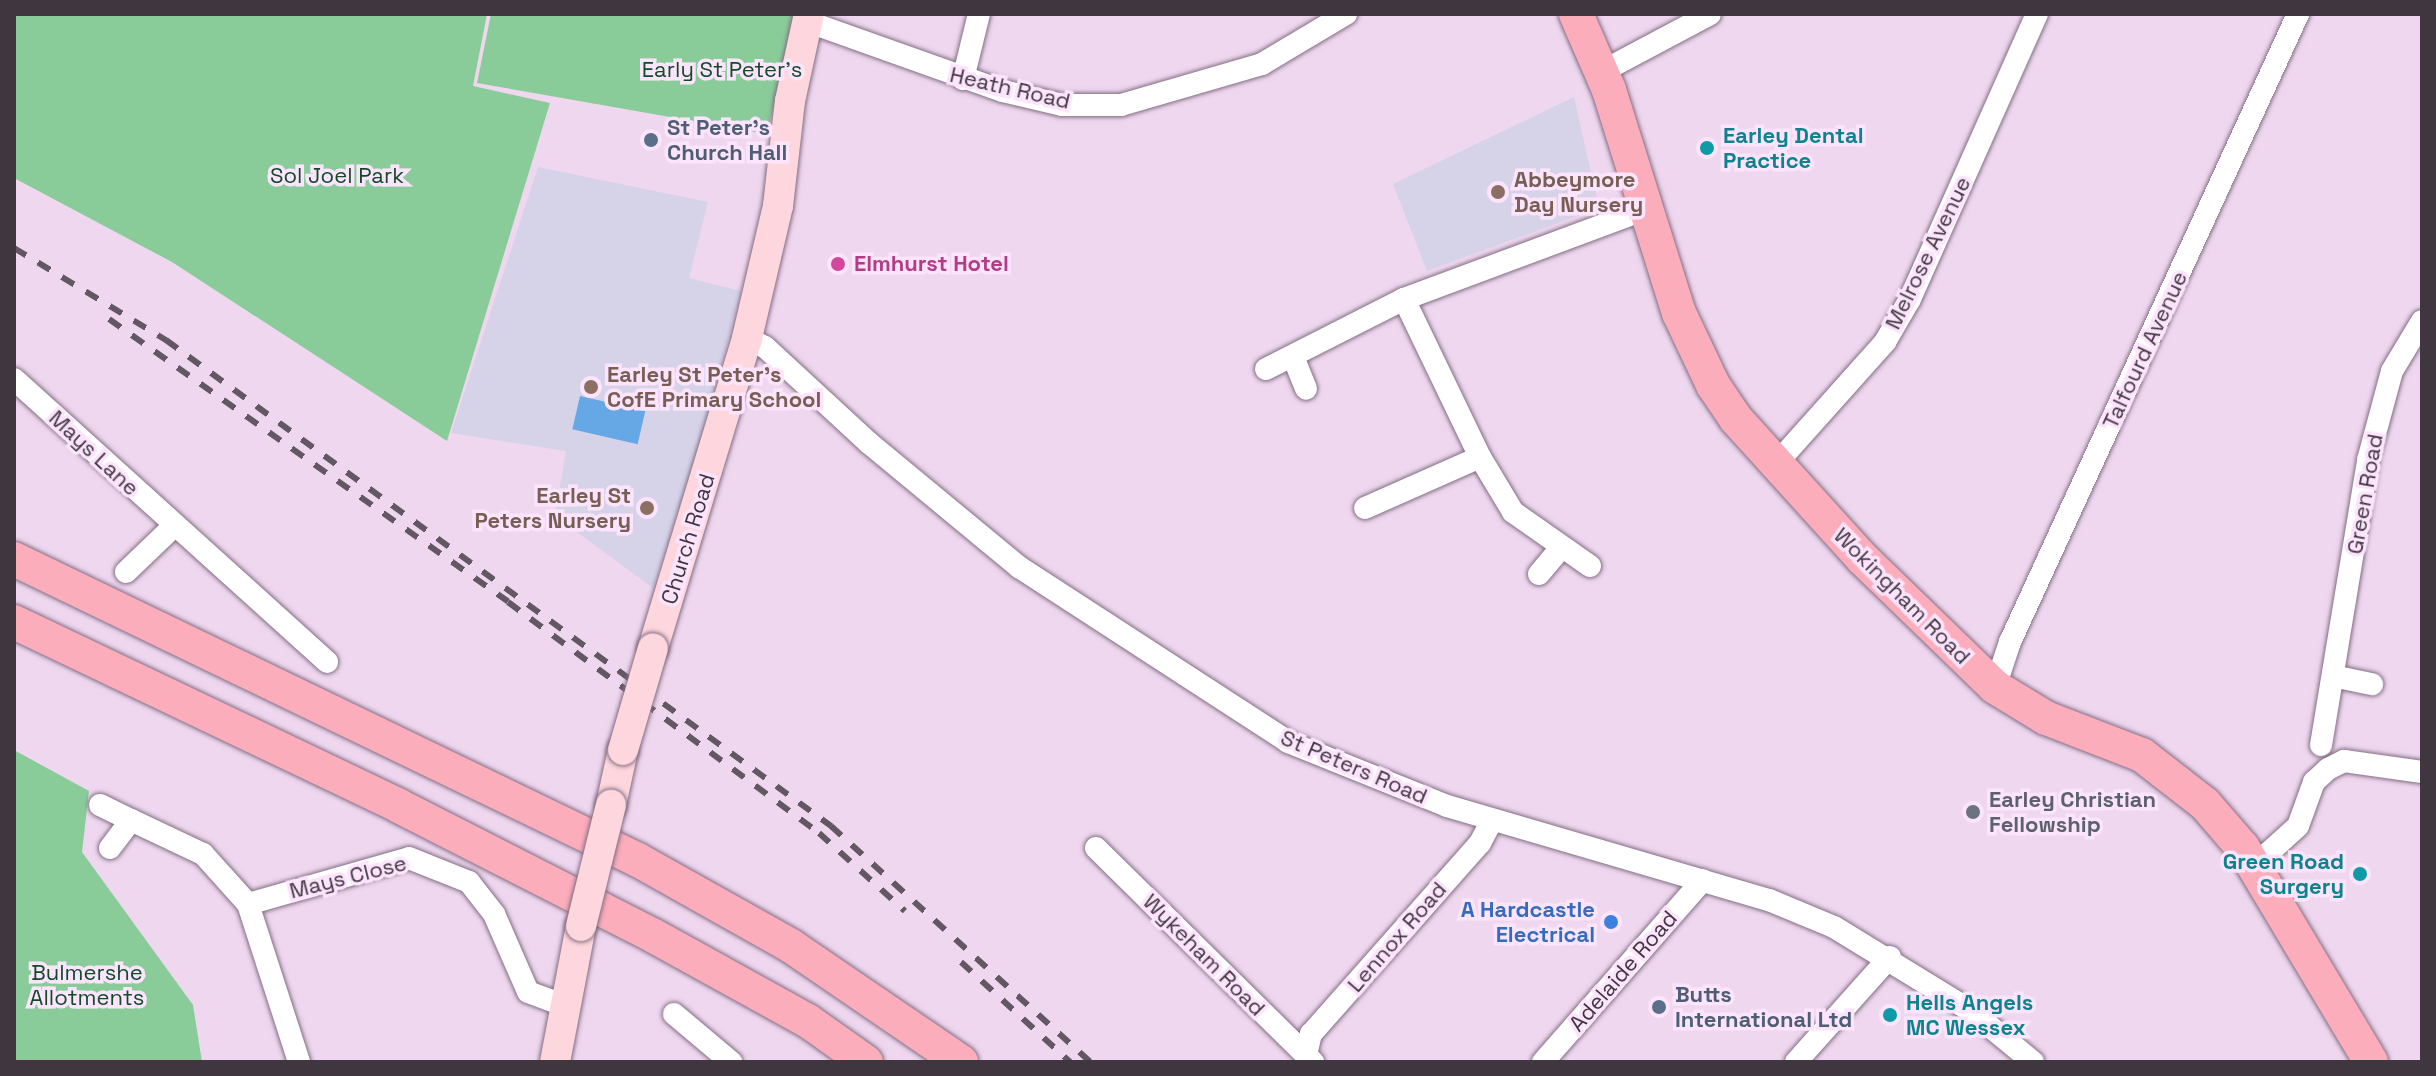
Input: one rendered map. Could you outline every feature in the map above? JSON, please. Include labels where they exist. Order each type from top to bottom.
[{"type":"main road","name":"Wokingham Road","points":[[1576,14],[1603,71],[1679,313],[1713,385],[1776,464],[1871,568],[1995,687],[2046,718],[2161,767],[2205,804],[2254,866],[2371,1062]]},
{"type":"main road","name":"Church Road","points":[[555,1062],[581,926],[623,750],[747,338],[778,206],[808,18]]},
{"type":"main road","points":[[14,559],[638,860],[791,946],[961,1062]]},
{"type":"main road","points":[[14,622],[399,806],[654,936],[808,1021],[866,1062]]},
{"type":"street","points":[[963,79],[979,14]]},
{"type":"street","name":"Heath Road","points":[[808,18],[963,79],[1062,105],[1121,105],[1262,64],[1346,14]]},
{"type":"street","points":[[1603,71],[1710,14]]},
{"type":"street","name":"Melrose Avenue","points":[[1776,464],[1885,342],[1904,309],[2037,14]]},
{"type":"street","name":"Talfourd Avenue","points":[[1995,687],[2010,642],[2298,14]]},
{"type":"street","points":[[1266,369],[1294,359],[1404,299],[1646,209]]},
{"type":"street","points":[[1404,299],[1480,457],[1513,512],[1590,566]]},
{"type":"street","name":"Green Road","points":[[2321,745],[2368,460],[2392,371],[2422,321]]},
{"type":"street","name":"St Peters Road","points":[[747,338],[765,347],[869,443],[1019,567],[1288,742],[1492,820],[1769,900],[1890,957],[1971,1011],[2033,1062]]},
{"type":"street","points":[[1294,359],[1306,389]]},
{"type":"street","name":"Mays Lane","points":[[14,379],[173,527],[327,662]]},
{"type":"street","points":[[1365,508],[1480,457]]},
{"type":"street","points":[[126,572],[173,527]]},
{"type":"street","points":[[1539,574],[1562,547]]},
{"type":"street","points":[[2333,676],[2372,684]]},
{"type":"street","points":[[2254,866],[2298,826],[2314,782],[2344,761],[2422,772]]},
{"type":"street","points":[[100,805],[203,854],[248,904],[299,1062]]},
{"type":"street","points":[[110,848],[131,820]]},
{"type":"street","name":"Lennox Road","points":[[1310,1058],[1311,1034],[1480,843],[1492,820]]},
{"type":"street","name":"Wykeham Road","points":[[1096,848],[1310,1058]]},
{"type":"street","name":"Mays Close","points":[[248,904],[409,858],[469,882],[494,914],[528,992],[566,1006]]},
{"type":"street","name":"Adelaide Road","points":[[1543,1062],[1703,880]]},
{"type":"street","points":[[1796,1062],[1890,957]]},
{"type":"street","points":[[674,1014],[731,1062]]},
{"type":"shaded area","name":"Abbeymore Day Nursery","points":[[1574,97],[1599,208],[1427,271],[1393,184]]},
{"type":"shaded area","name":"Earley St Peter's CofE Primary School","points":[[538,167],[708,202],[689,278],[741,291],[693,470],[653,588],[555,516],[566,451],[451,433]]},
{"type":"green space","name":"Sol Joel Park","points":[[14,14],[487,14],[473,86],[550,103],[447,441],[172,262],[14,178]]},
{"type":"green space","name":"Early St Peter's","points":[[491,14],[796,14],[767,134],[477,83]]},
{"type":"green space","name":"Bulmershe Allotments","points":[[14,750],[89,791],[82,852],[193,1005],[202,1062],[14,1062]]},
{"type":"water","points":[[580,396],[645,411],[638,444],[572,429]]},
{"type":"railway","points":[[14,248],[166,340],[831,826],[1090,1062]]},
{"type":"railway","points":[[109,319],[508,602],[819,833],[905,911]]},
{"type":"railway","points":[[961,962],[1070,1062]]},
{"type":"place","name":"St Peter's Church Hall","points":[[651,140]]},
{"type":"place","name":"Earley Dental Practice","points":[[1707,148]]},
{"type":"place","name":"Abbeymore Day Nursery","points":[[1498,192]]},
{"type":"place","name":"Elmhurst Hotel","points":[[838,264]]},
{"type":"place","name":"Earley St Peter's CofE Primary School","points":[[591,387]]},
{"type":"place","name":"Earley St Peters Nursery","points":[[647,508]]},
{"type":"place","name":"Earley Christian Fellowship","points":[[1973,812]]},
{"type":"place","name":"Green Road Surgery","points":[[2360,874]]},
{"type":"place","name":"A Hardcastle Electrical","points":[[1611,922]]},
{"type":"place","name":"Butts International Ltd","points":[[1659,1007]]},
{"type":"place","name":"Hells Angels MC Wessex","points":[[1890,1015]]}]
